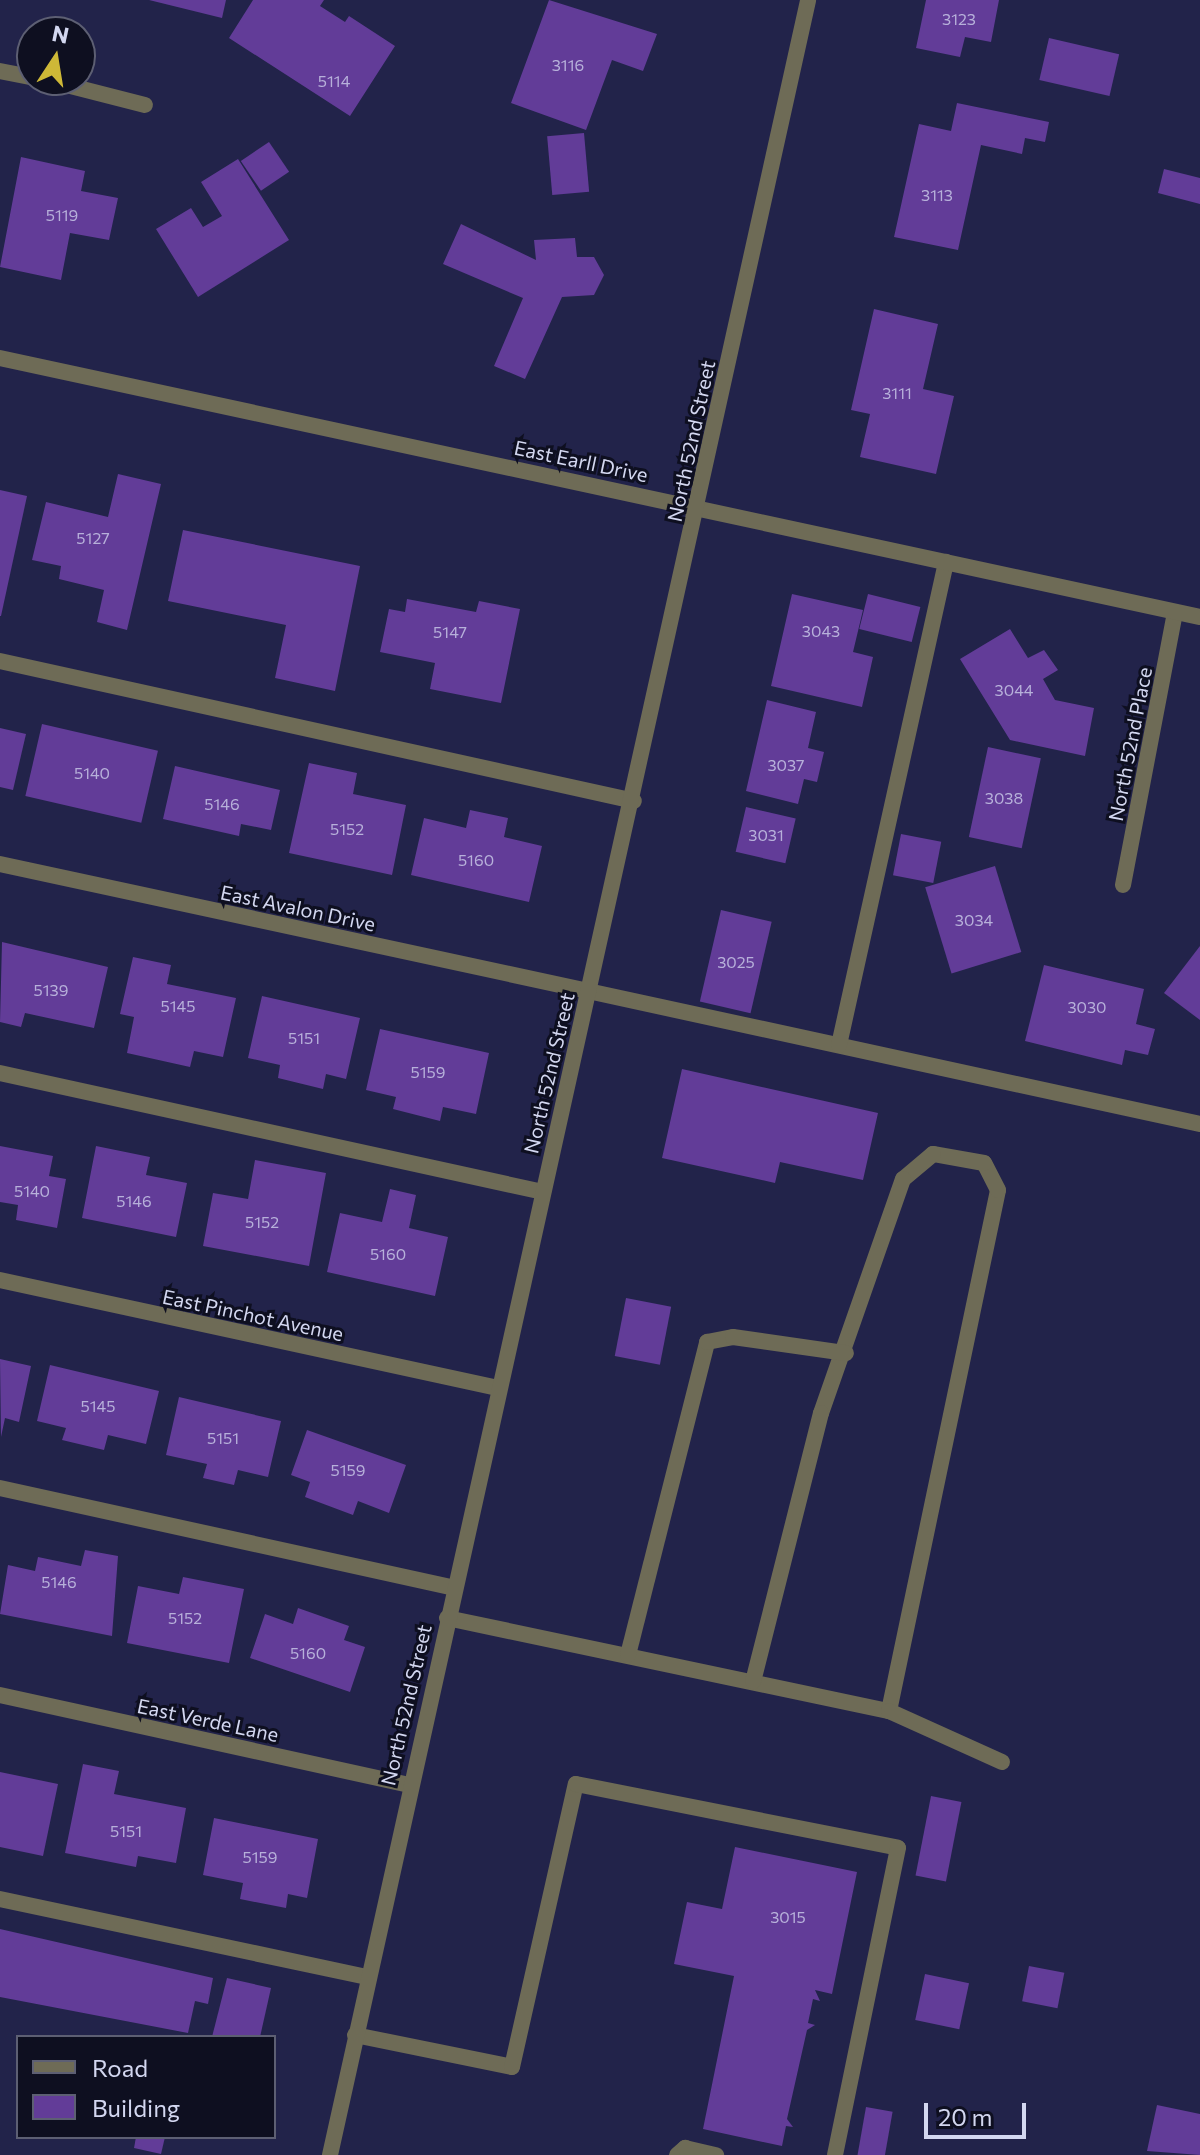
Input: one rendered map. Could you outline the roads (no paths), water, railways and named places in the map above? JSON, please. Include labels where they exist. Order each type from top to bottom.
[{"type":"street","name":"North 52nd Street","points":[[330,2155],[408,1785],[634,801],[808,0]]},
{"type":"street","points":[[96,92],[145,105]]},
{"type":"street","name":"East Earll Drive","points":[[0,358],[1200,617]]},
{"type":"street","points":[[839,1045],[946,562]]},
{"type":"street","name":"North 52nd Place","points":[[1123,885],[1175,612]]},
{"type":"street","points":[[0,661],[634,801]]},
{"type":"street","name":"East Avalon Drive","points":[[0,864],[1200,1124]]},
{"type":"street","points":[[0,1073],[543,1192]]},
{"type":"street","points":[[753,1682],[821,1413],[846,1353],[903,1179],[933,1154],[984,1163],[998,1190],[889,1711]]},
{"type":"street","name":"East Pinchot Avenue","points":[[0,1280],[498,1388]]},
{"type":"street","points":[[628,1655],[707,1342],[733,1337],[846,1353]]},
{"type":"street","points":[[0,1488],[453,1588]]},
{"type":"street","points":[[447,1618],[889,1711],[1002,1762]]},
{"type":"street","name":"East Verde Lane","points":[[0,1695],[408,1785]]},
{"type":"street","points":[[355,2035],[512,2067],[576,1784],[898,1848],[835,2155]]},
{"type":"street","points":[[0,1899],[367,1977]]},
{"type":"street","points":[[677,2155],[685,2148],[716,2155]]}]
